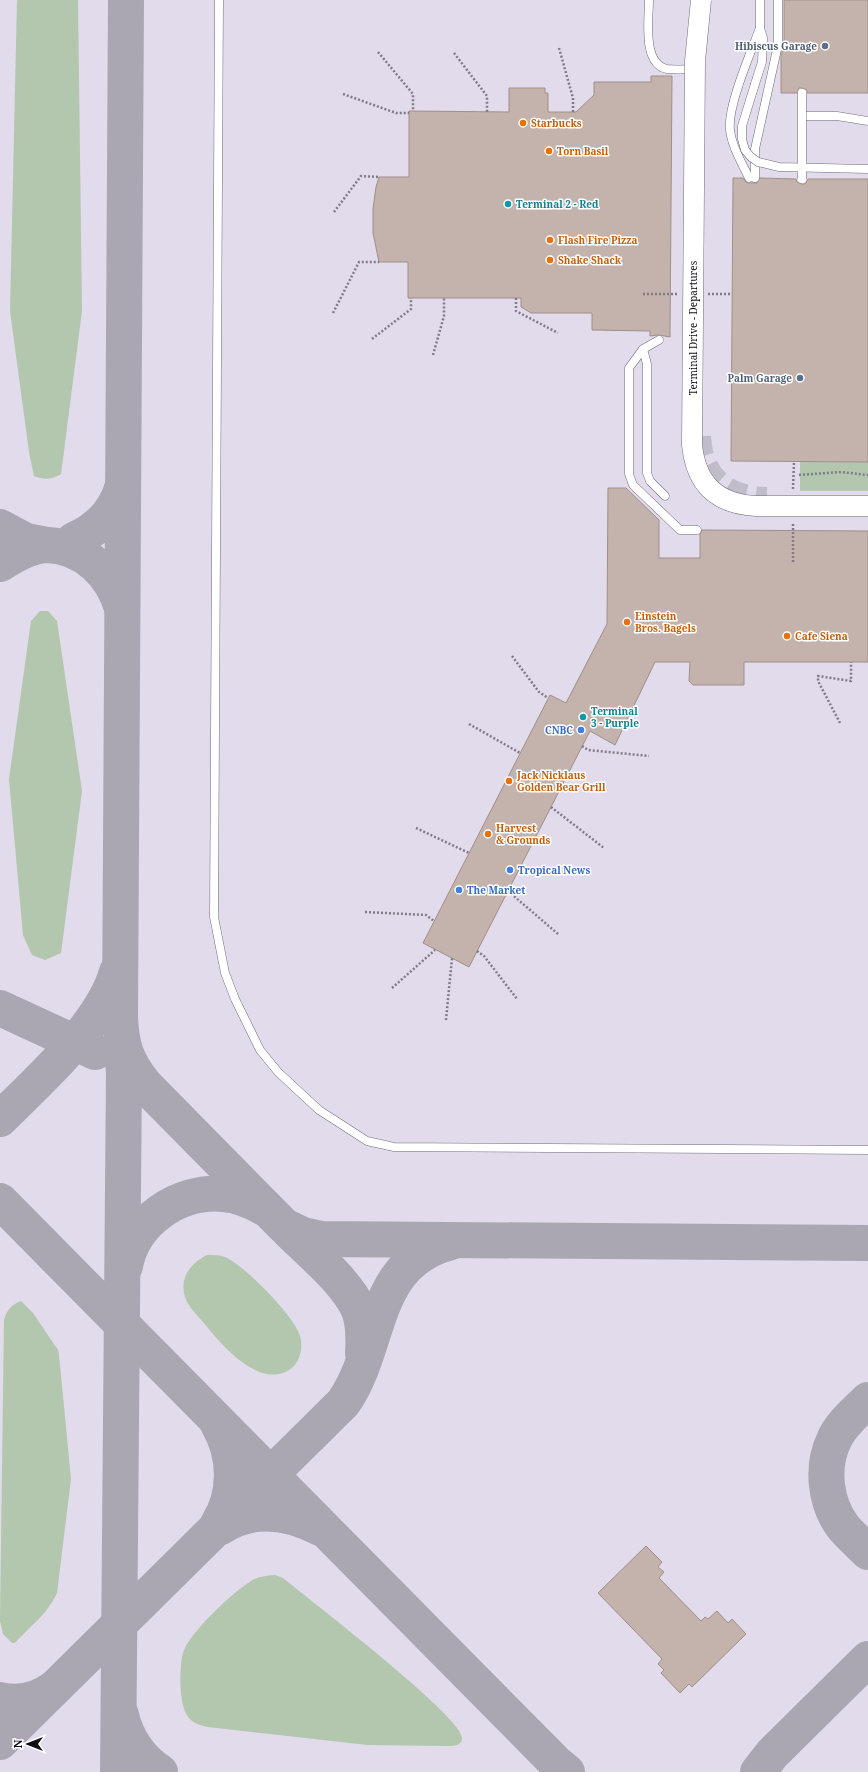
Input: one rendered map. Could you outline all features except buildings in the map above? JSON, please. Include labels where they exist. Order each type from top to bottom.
[{"type":"street","name":"Terminal Drive - Departures","points":[[701,0],[694,61],[692,445],[695,464],[699,475],[710,490],[724,499],[740,504],[756,506],[868,506]]},
{"type":"lane","points":[[219,0],[214,917],[225,973],[235,999],[260,1050],[278,1072],[319,1110],[367,1141],[394,1147],[868,1150]]},
{"type":"lane","points":[[649,0],[649,42],[650,54],[654,61],[659,66],[667,69],[702,69]]},
{"type":"lane","points":[[760,0],[760,28],[763,38],[762,62],[742,126],[742,139],[745,150],[750,158],[758,162],[779,167],[868,168]]},
{"type":"lane","points":[[760,28],[734,101],[730,118],[730,131],[736,153],[752,178],[754,149],[778,45],[778,0]]},
{"type":"lane","points":[[803,93],[804,116],[803,179],[803,93]]},
{"type":"lane","points":[[804,116],[837,116],[868,121]]},
{"type":"lane","points":[[659,340],[642,349],[629,368],[629,474],[633,485],[680,530],[697,530]]},
{"type":"lane","points":[[642,349],[647,364],[647,473],[650,481],[665,496]]},
{"type":"path","points":[[559,48],[573,98],[573,112]]},
{"type":"path","points":[[378,52],[413,94],[413,111]]},
{"type":"path","points":[[454,53],[487,96],[487,112]]},
{"type":"path","points":[[342,94],[396,113],[409,113]]},
{"type":"path","points":[[334,212],[362,176],[379,177]]},
{"type":"path","points":[[333,313],[359,262],[379,262]]},
{"type":"path","points":[[372,339],[411,309],[411,298]]},
{"type":"path","points":[[433,355],[444,316],[444,298]]},
{"type":"path","points":[[516,298],[516,311],[558,333]]},
{"type":"path","points":[[799,475],[841,472],[868,475]]},
{"type":"path","points":[[512,656],[539,692],[548,698]]},
{"type":"path","points":[[840,723],[818,681],[818,676],[851,681],[851,662]]},
{"type":"path","points":[[469,724],[520,753]]},
{"type":"path","points":[[582,746],[588,750],[649,756]]},
{"type":"path","points":[[551,807],[604,848]]},
{"type":"path","points":[[416,828],[468,854]]},
{"type":"path","points":[[508,891],[558,934]]},
{"type":"path","points":[[365,912],[426,914],[434,921]]},
{"type":"path","points":[[392,988],[435,950]]},
{"type":"path","points":[[477,951],[484,956],[517,999]]},
{"type":"path","points":[[446,1020],[452,958]]},
{"type":"green space","points":[[17,0],[78,0],[82,311],[61,474],[48,479],[34,476],[29,452],[10,311]]},
{"type":"green space","points":[[800,462],[868,462],[868,491],[800,491]]},
{"type":"green space","points":[[40,611],[48,611],[57,621],[82,791],[61,953],[45,960],[32,955],[23,935],[9,779],[31,621]]},
{"type":"green space","points":[[207,1255],[223,1256],[244,1270],[279,1304],[289,1317],[300,1336],[301,1344],[300,1356],[293,1367],[282,1373],[270,1374],[258,1371],[246,1365],[215,1337],[192,1309],[184,1294],[184,1280],[190,1268]]},
{"type":"green space","points":[[21,1301],[33,1313],[58,1350],[71,1479],[57,1593],[43,1614],[15,1643],[12,1643],[3,1634],[0,1621],[4,1320],[10,1308]]},
{"type":"green space","points":[[275,1575],[283,1578],[412,1683],[456,1726],[462,1741],[456,1745],[450,1746],[367,1745],[208,1727],[199,1725],[191,1720],[184,1707],[180,1678],[183,1653],[187,1645],[202,1624],[243,1586],[257,1578]]},
{"type":"taxiway","points":[[126,0],[120,1016],[123,1045],[133,1068],[145,1085],[284,1226],[303,1235],[322,1239],[868,1243]]},
{"type":"taxiway","points":[[74,540],[83,536],[99,525],[116,503],[123,485]]},
{"type":"taxiway","points":[[0,527],[26,541],[47,545]]},
{"type":"taxiway","points":[[0,564],[23,551],[42,545],[61,547],[74,551],[95,564],[104,574],[111,584],[122,608]]},
{"type":"taxiway","points":[[0,1119],[68,1051],[84,1032],[98,1012],[109,992],[117,972]]},
{"type":"taxiway","points":[[0,1008],[95,1052]]},
{"type":"taxiway","points":[[118,1772],[124,1073],[122,1050]]},
{"type":"taxiway","points":[[125,1266],[130,1250],[138,1235],[148,1222],[160,1212],[175,1203],[190,1197],[206,1194],[223,1194],[245,1199],[264,1208]]},
{"type":"taxiway","points":[[0,1201],[555,1762],[567,1772]]},
{"type":"taxiway","points":[[288,1230],[337,1278],[353,1299],[359,1310],[363,1326],[363,1353]]},
{"type":"taxiway","points":[[0,1742],[343,1403],[356,1381],[381,1309],[391,1287],[405,1268],[424,1253],[451,1242]]},
{"type":"taxiway","points":[[868,1400],[849,1418],[837,1434],[830,1451],[826,1473],[829,1497],[838,1518],[844,1528],[868,1552]]},
{"type":"taxiway","points":[[218,1424],[228,1448],[232,1474],[229,1500],[218,1524]]},
{"type":"taxiway","points":[[221,1527],[233,1520],[245,1516],[270,1513],[295,1518],[320,1528]]},
{"type":"taxiway","points":[[758,1772],[772,1754],[868,1659]]},
{"type":"taxiway","points":[[0,1700],[14,1702],[34,1699],[53,1689]]},
{"type":"taxiway","points":[[121,1715],[130,1740],[146,1761],[160,1772]]},
{"type":"tunnel","points":[[701,436],[706,462],[720,481],[729,488],[740,493],[767,497]]},
{"type":"place","name":"Hibiscus Garage","points":[[825,46]]},
{"type":"place","name":"Starbucks","points":[[523,123]]},
{"type":"place","name":"Torn Basil","points":[[549,151]]},
{"type":"place","name":"Terminal 2 - Red","points":[[508,204]]},
{"type":"place","name":"Flash Fire Pizza","points":[[550,240]]},
{"type":"place","name":"Shake Shack","points":[[550,260]]},
{"type":"place","name":"Palm Garage","points":[[800,378]]},
{"type":"place","name":"Einstein Bros. Bagels","points":[[627,622]]},
{"type":"place","name":"Cafe Siena","points":[[787,636]]},
{"type":"place","name":"Terminal 3 - Purple","points":[[583,717]]},
{"type":"place","name":"CNBC","points":[[581,730]]},
{"type":"place","name":"Jack Nicklaus Golden Bear Grill","points":[[509,781]]},
{"type":"place","name":"Harvest & Grounds","points":[[488,834]]},
{"type":"place","name":"Tropical News","points":[[510,870]]},
{"type":"place","name":"The Market","points":[[459,890]]}]
